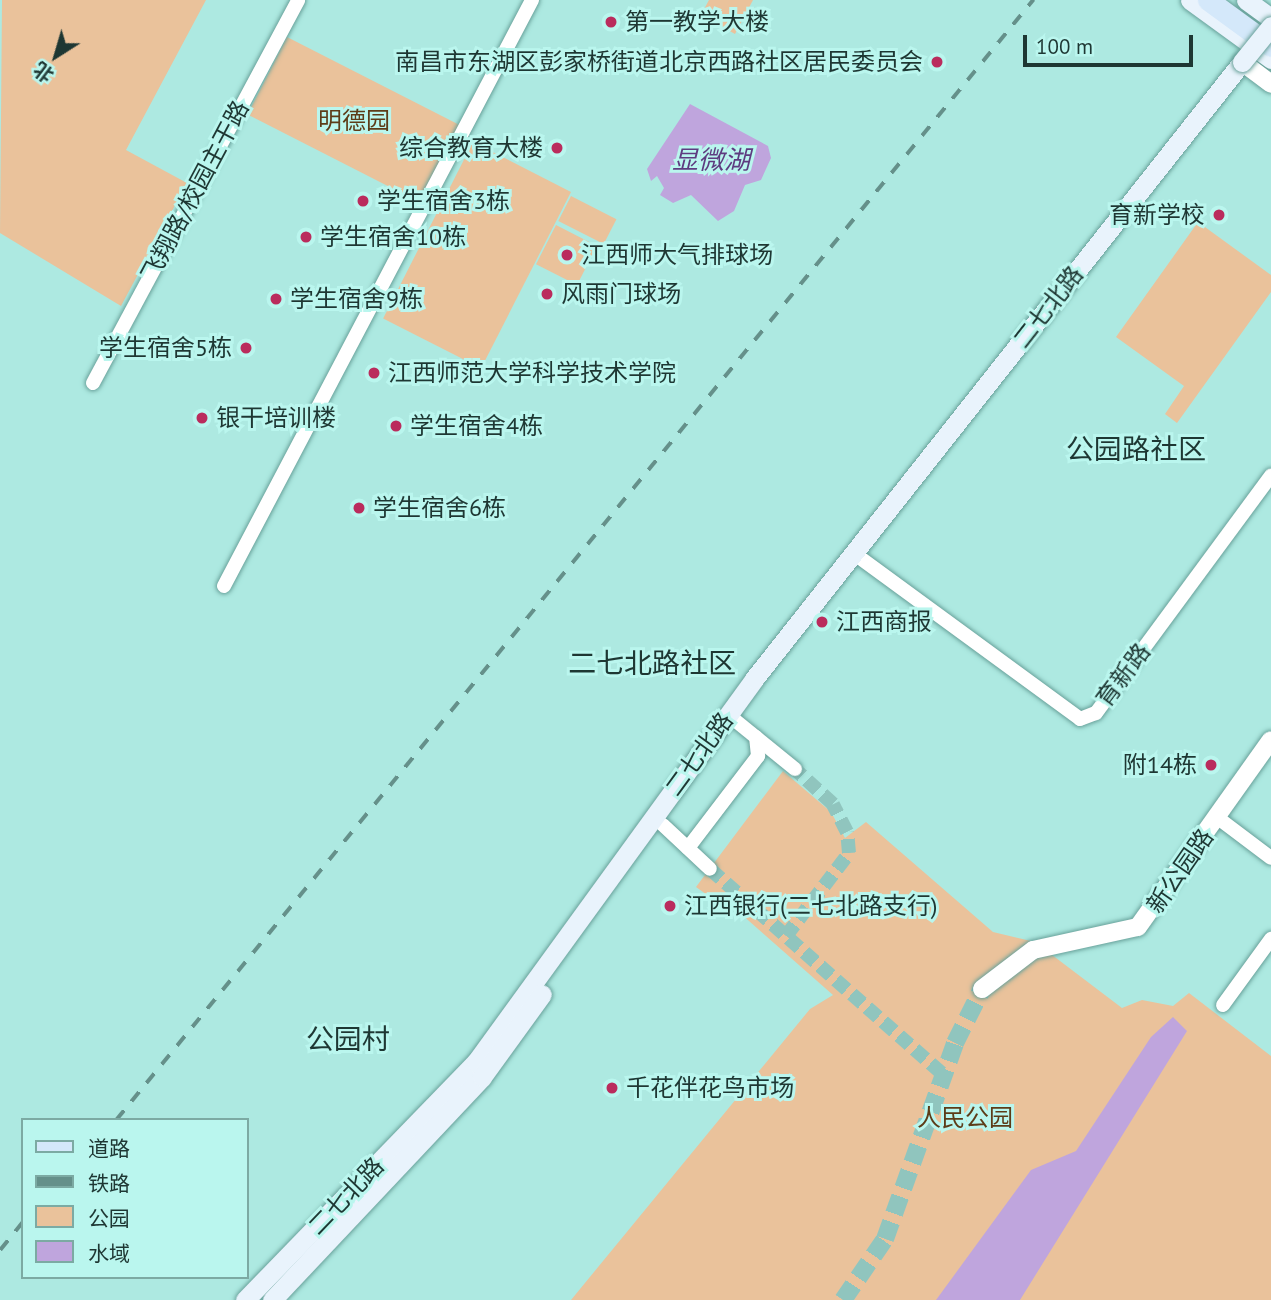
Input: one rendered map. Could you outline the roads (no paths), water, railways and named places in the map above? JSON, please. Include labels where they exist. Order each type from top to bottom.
[{"type":"main road","points":[[1190,0],[1271,60]]},
{"type":"main road","points":[[1209,0],[1271,44],[1246,65]]},
{"type":"main road","points":[[1226,0],[1271,33]]},
{"type":"main road","points":[[1246,0],[1271,18]]},
{"type":"main road","points":[[1246,65],[1271,26]]},
{"type":"main road","name":"二七北路","points":[[272,1300],[482,1077],[736,721],[1246,65]]},
{"type":"main road","name":"二七北路","points":[[245,1300],[476,1062],[754,679],[1246,65]]},
{"type":"street","name":"飞翔路/校园主干路","points":[[93,383],[298,0]]},
{"type":"street","points":[[224,586],[532,0]]},
{"type":"street","points":[[1246,65],[1271,84]]},
{"type":"street","name":"育新路","points":[[863,559],[1080,719],[1096,713],[1271,476]]},
{"type":"street","points":[[736,721],[795,769]]},
{"type":"street","points":[[688,848],[758,756],[756,737]]},
{"type":"street","name":"新公园路","points":[[982,989],[1033,950],[1138,927],[1271,740]]},
{"type":"street","points":[[1218,818],[1271,858]]},
{"type":"street","points":[[663,825],[710,869]]},
{"type":"street","points":[[1223,1004],[1271,939]]},
{"type":"water","name":"显微湖","points":[[690,104],[768,146],[771,158],[761,180],[745,185],[734,211],[718,221],[691,195],[673,203],[660,195],[664,188],[657,176],[651,181],[647,169]]},
{"type":"water","points":[[1173,1017],[1187,1031],[1020,1300],[936,1300],[1031,1170],[1076,1151],[1151,1037]]},
{"type":"tunnel","points":[[786,936],[849,853],[847,832],[833,804],[795,769]]},
{"type":"tunnel","points":[[710,869],[944,1075]]},
{"type":"tunnel","points":[[843,1300],[885,1239],[955,1043],[982,989]]},
{"type":"railway","points":[[118,1118],[1033,0]]},
{"type":"railway","points":[[0,1250],[21,1224]]},
{"type":"place","name":"第一教学大楼","points":[[611,22]]},
{"type":"place","name":"南昌市东湖区彭家桥街道北京西路社区居民委员会","points":[[937,62]]},
{"type":"place","name":"综合教育大楼","points":[[557,148]]},
{"type":"place","name":"学生宿舍3栋","points":[[363,201]]},
{"type":"place","name":"育新学校","points":[[1219,215]]},
{"type":"place","name":"学生宿舍10栋","points":[[306,237]]},
{"type":"place","name":"江西师大气排球场","points":[[567,255]]},
{"type":"place","name":"风雨门球场","points":[[547,294]]},
{"type":"place","name":"学生宿舍9栋","points":[[276,299]]},
{"type":"place","name":"学生宿舍5栋","points":[[246,348]]},
{"type":"place","name":"江西师范大学科学技术学院","points":[[374,373]]},
{"type":"place","name":"银干培训楼","points":[[202,418]]},
{"type":"place","name":"学生宿舍4栋","points":[[396,426]]},
{"type":"place","name":"学生宿舍6栋","points":[[359,508]]},
{"type":"place","name":"江西商报","points":[[822,622]]},
{"type":"place","name":"附14栋","points":[[1211,765]]},
{"type":"place","name":"江西银行(二七北路支行)","points":[[670,906]]},
{"type":"place","name":"千花伴花鸟市场","points":[[612,1088]]},
{"type":"district","name":"公园路社区","points":[[1136,449]]},
{"type":"district","name":"二七北路社区","points":[[652,663]]},
{"type":"district","name":"公园村","points":[[348,1039]]},
{"type":"park label","name":"明德园","points":[[354,121]]},
{"type":"park label","name":"人民公园","points":[[965,1118]]}]
